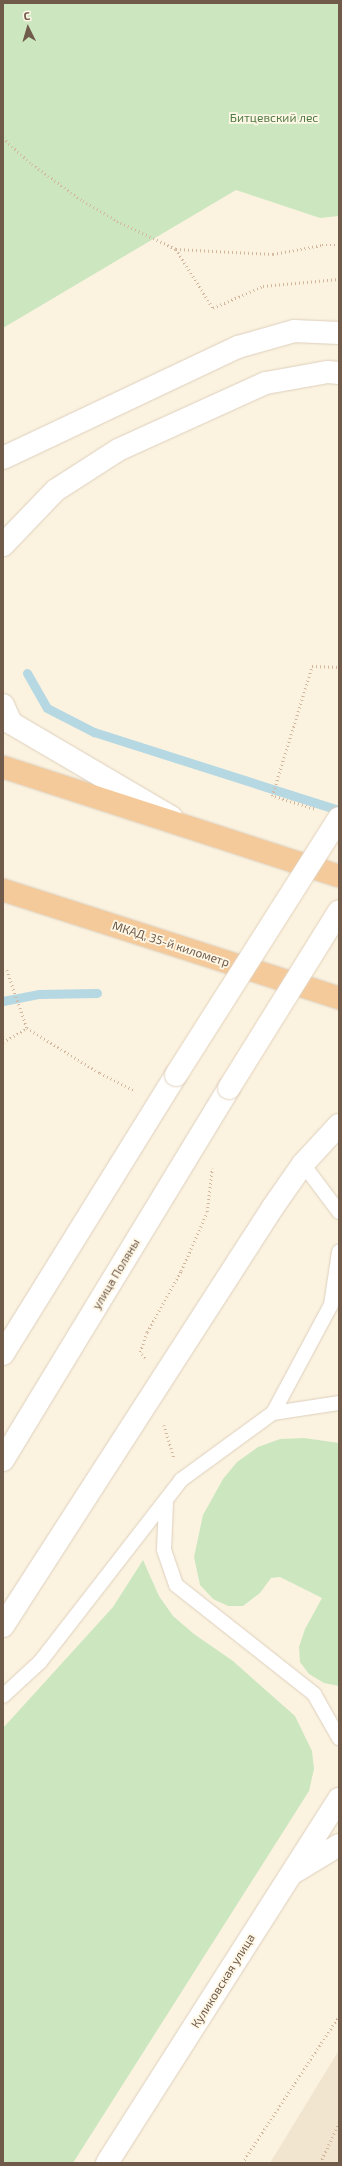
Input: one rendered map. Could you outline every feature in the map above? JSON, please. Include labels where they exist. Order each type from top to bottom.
[{"type":"highway","points":[[3,767],[339,876]]},
{"type":"highway","name":"МКАД, 35-й километр","points":[[3,890],[339,998]]},
{"type":"main road","points":[[3,458],[238,346],[294,331],[339,333]]},
{"type":"main road","points":[[3,545],[56,490],[118,450],[266,383],[328,372],[339,373]]},
{"type":"main road","points":[[3,705],[11,723],[189,827]]},
{"type":"main road","points":[[3,1354],[176,1075],[339,818]]},
{"type":"main road","name":"улица Поляны","points":[[3,1460],[229,1088],[339,911]]},
{"type":"main road","points":[[3,1626],[153,1392],[303,1164],[339,1125]]},
{"type":"main road","name":"Куликовская улица","points":[[108,2163],[339,1799]]},
{"type":"main road","points":[[292,1873],[339,1845]]},
{"type":"lane","points":[[303,1164],[339,1212]]},
{"type":"lane","points":[[3,1696],[40,1662],[166,1502],[181,1480],[273,1413],[331,1305],[339,1252]]},
{"type":"lane","points":[[273,1413],[339,1404]]},
{"type":"lane","points":[[166,1502],[164,1550],[176,1585],[314,1694],[339,1738]]},
{"type":"path","points":[[3,138],[32,164],[83,202],[117,221],[176,249],[273,254],[322,245],[339,245]]},
{"type":"path","points":[[176,249],[213,308],[262,286],[339,279]]},
{"type":"path","points":[[317,810],[272,796],[312,666],[339,667]]},
{"type":"path","points":[[3,969],[7,970],[27,1028],[100,1073],[138,1092]]},
{"type":"path","points":[[3,1042],[27,1028]]},
{"type":"path","points":[[181,1480],[153,1392],[150,1366],[140,1352],[147,1332],[181,1271],[207,1212],[213,1159]]},
{"type":"path","points":[[242,2163],[339,2016]]},
{"type":"path","points":[[320,2163],[339,2122]]},
{"type":"shaded area","points":[[339,2050],[339,2163],[270,2163]]},
{"type":"green space","name":"Битцевский лес","points":[[3,3],[339,3],[339,216],[320,218],[236,190],[3,328]]},
{"type":"green space","points":[[304,1438],[339,1443],[339,1686],[324,1683],[309,1674],[300,1662],[299,1647],[305,1629],[322,1598],[280,1577],[271,1578],[260,1593],[243,1606],[228,1606],[213,1599],[200,1585],[194,1557],[203,1515],[223,1479],[237,1462],[258,1447],[280,1439]]},
{"type":"green space","points":[[143,1560],[159,1596],[173,1616],[194,1634],[233,1661],[295,1716],[312,1751],[314,1769],[309,1791],[73,2163],[3,2163],[3,1728],[113,1607]]},
{"type":"waterway","points":[[27,673],[47,708],[94,732],[339,810]]},
{"type":"waterway","points":[[3,1001],[39,994],[97,993]]}]
